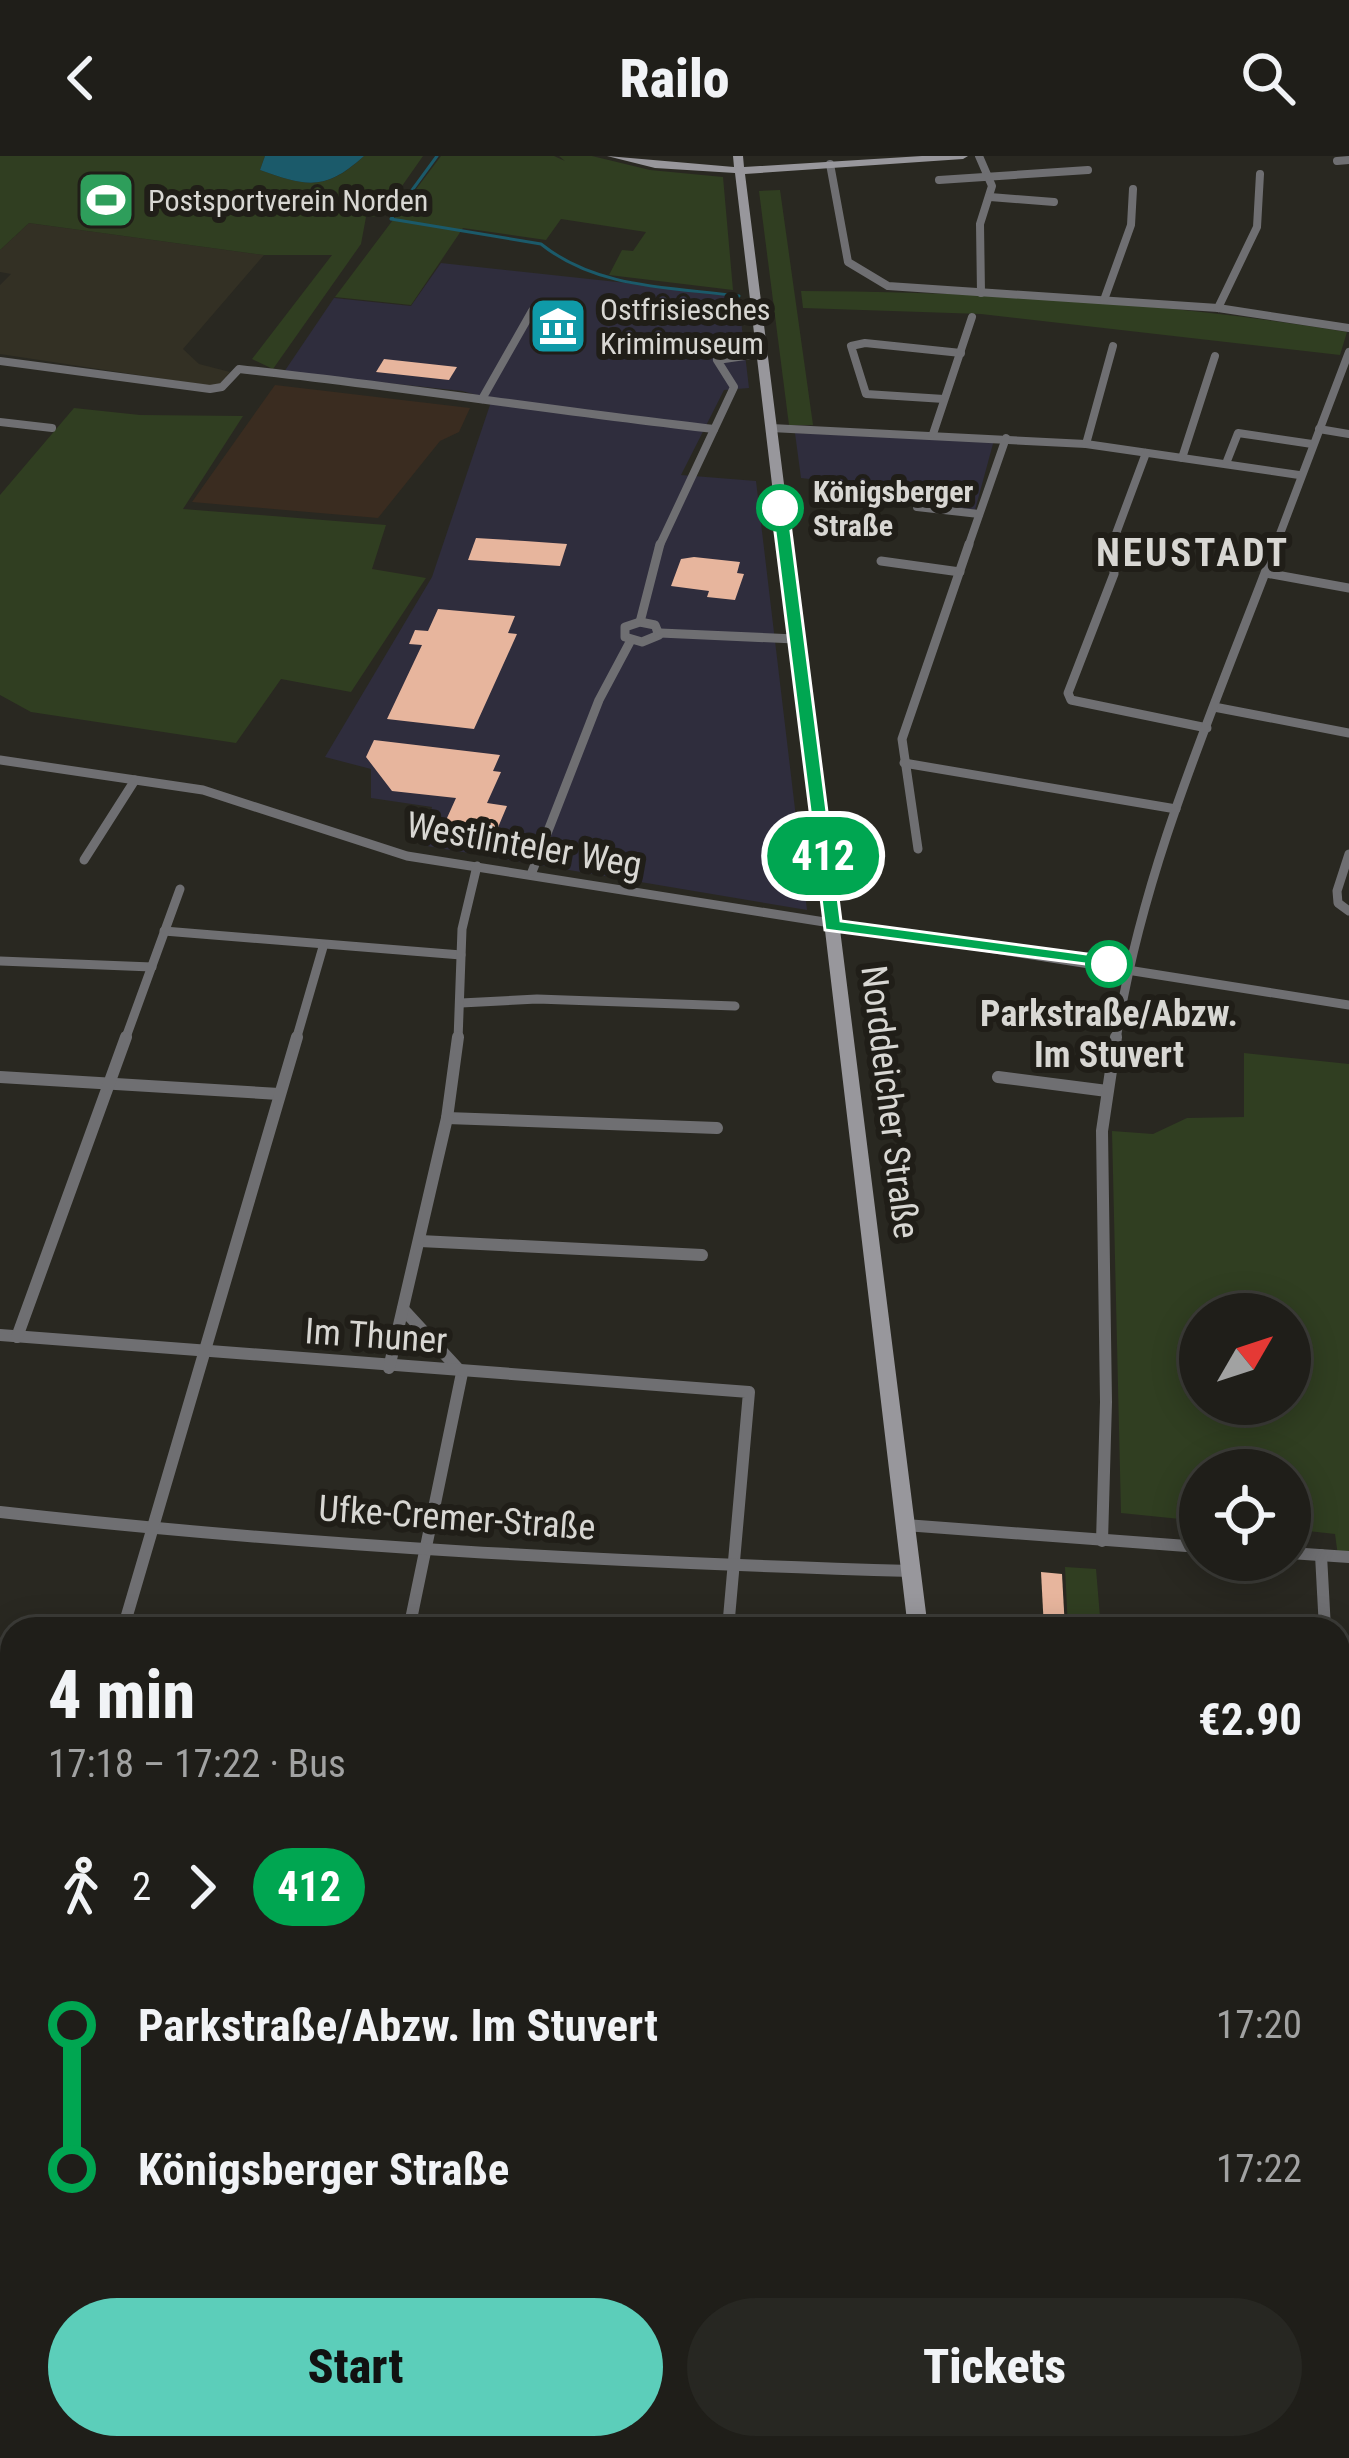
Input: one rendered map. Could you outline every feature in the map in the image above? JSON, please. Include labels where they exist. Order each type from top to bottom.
[{"type":"main road","points":[[612,156],[692,168],[963,156]]},
{"type":"main road","name":"Norddeicher Straße","points":[[739,164],[918,1617]]},
{"type":"street","points":[[979,156],[989,177],[990,197],[981,218],[984,236],[975,261],[981,293]]},
{"type":"street","points":[[1337,161],[1349,160]]},
{"type":"street","points":[[830,164],[847,259],[854,268],[888,286],[1218,308],[1349,328]]},
{"type":"street","points":[[939,180],[1088,170]]},
{"type":"street","points":[[1218,308],[1257,227],[1260,174]]},
{"type":"street","points":[[1104,300],[1131,225],[1133,189]]},
{"type":"street","points":[[990,197],[1054,202]]},
{"type":"street","points":[[482,399],[532,310]]},
{"type":"street","points":[[933,434],[972,317]]},
{"type":"street","points":[[944,399],[866,394],[851,346],[865,343],[961,353]]},
{"type":"street","points":[[1086,444],[1113,346]]},
{"type":"street","points":[[1102,1541],[1106,1402],[1102,1131],[1127,967],[1176,809],[1349,352]]},
{"type":"street","points":[[640,622],[647,582],[734,387],[717,360],[760,354]]},
{"type":"street","points":[[1182,458],[1215,356]]},
{"type":"street","points":[[0,361],[210,389],[222,387],[239,369],[714,429]]},
{"type":"street","points":[[2,424],[52,428]]},
{"type":"street","points":[[771,428],[1086,444],[1299,475]]},
{"type":"street","points":[[1319,429],[1349,434]]},
{"type":"street","points":[[1227,461],[1238,434],[1312,444]]},
{"type":"street","points":[[918,849],[902,739],[1006,438]]},
{"type":"street","points":[[1146,453],[1112,548],[1114,574],[1068,693],[1071,700],[1095,708],[1207,728]]},
{"type":"street","points":[[917,507],[980,514]]},
{"type":"street","points":[[881,561],[960,572]]},
{"type":"street","points":[[1266,573],[1349,588]]},
{"type":"street","points":[[660,633],[656,625],[640,622],[623,630],[631,640],[649,641],[660,633],[795,639]]},
{"type":"street","points":[[532,872],[604,688],[631,640]]},
{"type":"street","points":[[1214,707],[1349,733]]},
{"type":"street","name":"Westlinteler Weg","points":[[0,760],[241,799],[407,856],[532,872],[832,926],[1127,967],[1349,1005]]},
{"type":"street","points":[[904,763],[1176,809]]},
{"type":"street","points":[[84,860],[135,780]]},
{"type":"street","points":[[1349,854],[1336,891],[1338,903],[1349,911]]},
{"type":"street","points":[[389,1368],[447,1118],[461,1003],[461,955],[477,866]]},
{"type":"street","points":[[16,1337],[180,889]]},
{"type":"street","points":[[164,931],[461,955]]},
{"type":"street","points":[[126,1617],[322,947]]},
{"type":"street","points":[[0,961],[152,967]]},
{"type":"street","points":[[461,1003],[537,999],[735,1006]]},
{"type":"street","points":[[0,1077],[278,1094]]},
{"type":"street","points":[[998,1077],[1106,1090]]},
{"type":"street","points":[[447,1118],[717,1129]]},
{"type":"street","points":[[420,1240],[702,1255]]},
{"type":"street","points":[[403,1309],[462,1373],[411,1617]]},
{"type":"street","name":"Im Thuner","points":[[0,1335],[749,1392],[734,1566]]},
{"type":"street","name":"Ufke-Cremer-Straße","points":[[0,1512],[150,1529],[734,1566],[912,1571]]},
{"type":"street","points":[[905,1526],[1179,1546]]},
{"type":"street","points":[[1311,1555],[1349,1558]]},
{"type":"street","points":[[1322,1556],[1325,1617]]},
{"type":"street","points":[[729,1617],[734,1566]]},
{"type":"shaded area","points":[[29,223],[264,255],[183,349],[199,364],[230,372],[217,387],[0,354],[0,285],[11,274],[0,272],[0,250]]},
{"type":"shaded area","points":[[441,263],[738,295],[749,388],[724,390],[681,475],[756,481],[807,910],[421,845],[432,807],[371,798],[371,769],[325,757],[432,577],[492,399],[462,391],[284,372],[334,298],[411,306]]},
{"type":"shaded area","points":[[275,385],[470,408],[459,432],[440,441],[378,518],[192,502]]},
{"type":"shaded area","points":[[795,433],[994,440],[975,510],[869,498],[875,487],[801,478]]},
{"type":"green space","points":[[0,156],[265,156],[260,170],[316,182],[338,175],[364,156],[423,156],[381,216],[366,217],[361,244],[273,369],[252,359],[332,255],[264,255],[29,223],[0,250]]},
{"type":"green space","points":[[441,156],[554,156],[565,161],[559,156],[592,156],[650,170],[723,177],[733,290],[609,275],[622,250],[633,251],[646,232],[561,219],[546,240],[463,228],[411,305],[335,297]]},
{"type":"green space","points":[[780,190],[813,425],[789,425],[759,191]]},
{"type":"green space","points":[[801,291],[1075,301],[1347,332],[1340,355],[981,314],[803,308]]},
{"type":"green space","points":[[74,408],[140,415],[243,416],[183,509],[386,525],[372,569],[426,578],[351,692],[281,679],[236,743],[31,712],[0,695],[0,495]]},
{"type":"green space","points":[[1244,1053],[1349,1064],[1349,1557],[1338,1556],[1335,1534],[1311,1531],[1311,1449],[1179,1449],[1179,1519],[1121,1513],[1112,1131],[1153,1134],[1187,1118],[1244,1117]]},
{"type":"green space","points":[[1065,1567],[1096,1569],[1100,1617],[1067,1617]]},
{"type":"water","points":[[265,156],[364,156],[327,180],[304,182],[260,170]]},
{"type":"building","points":[[384,359],[457,367],[449,380],[376,372]]},
{"type":"building","points":[[476,538],[567,544],[560,566],[468,560]]},
{"type":"building","points":[[681,559],[740,562],[737,573],[744,574],[735,600],[671,586]]},
{"type":"building","points":[[438,609],[515,616],[508,633],[517,634],[474,729],[387,719],[422,645],[409,644],[415,630],[428,631]]},
{"type":"building","points":[[374,740],[500,755],[493,771],[501,772],[487,803],[507,806],[491,844],[438,838],[456,798],[392,791],[366,757]]},
{"type":"building","points":[[1041,1572],[1062,1574],[1064,1617],[1043,1617]]},
{"type":"waterway","points":[[437,156],[391,219],[541,244],[586,270],[636,284],[739,296]]},
{"type":"bus line","name":"412","points":[[780,508],[832,926],[1109,964]]},
{"type":"place","name":"Postsportverein Norden","points":[[106,200]]},
{"type":"place","name":"Ostfrisiesches Krimimuseum","points":[[558,326]]},
{"type":"place","name":"Königsberger Straße","points":[[780,508]]},
{"type":"place","name":"Parkstraße/Abzw. Im Stuvert","points":[[1109,964]]},
{"type":"district","name":"NEUSTADT","points":[[1193,553]]}]
